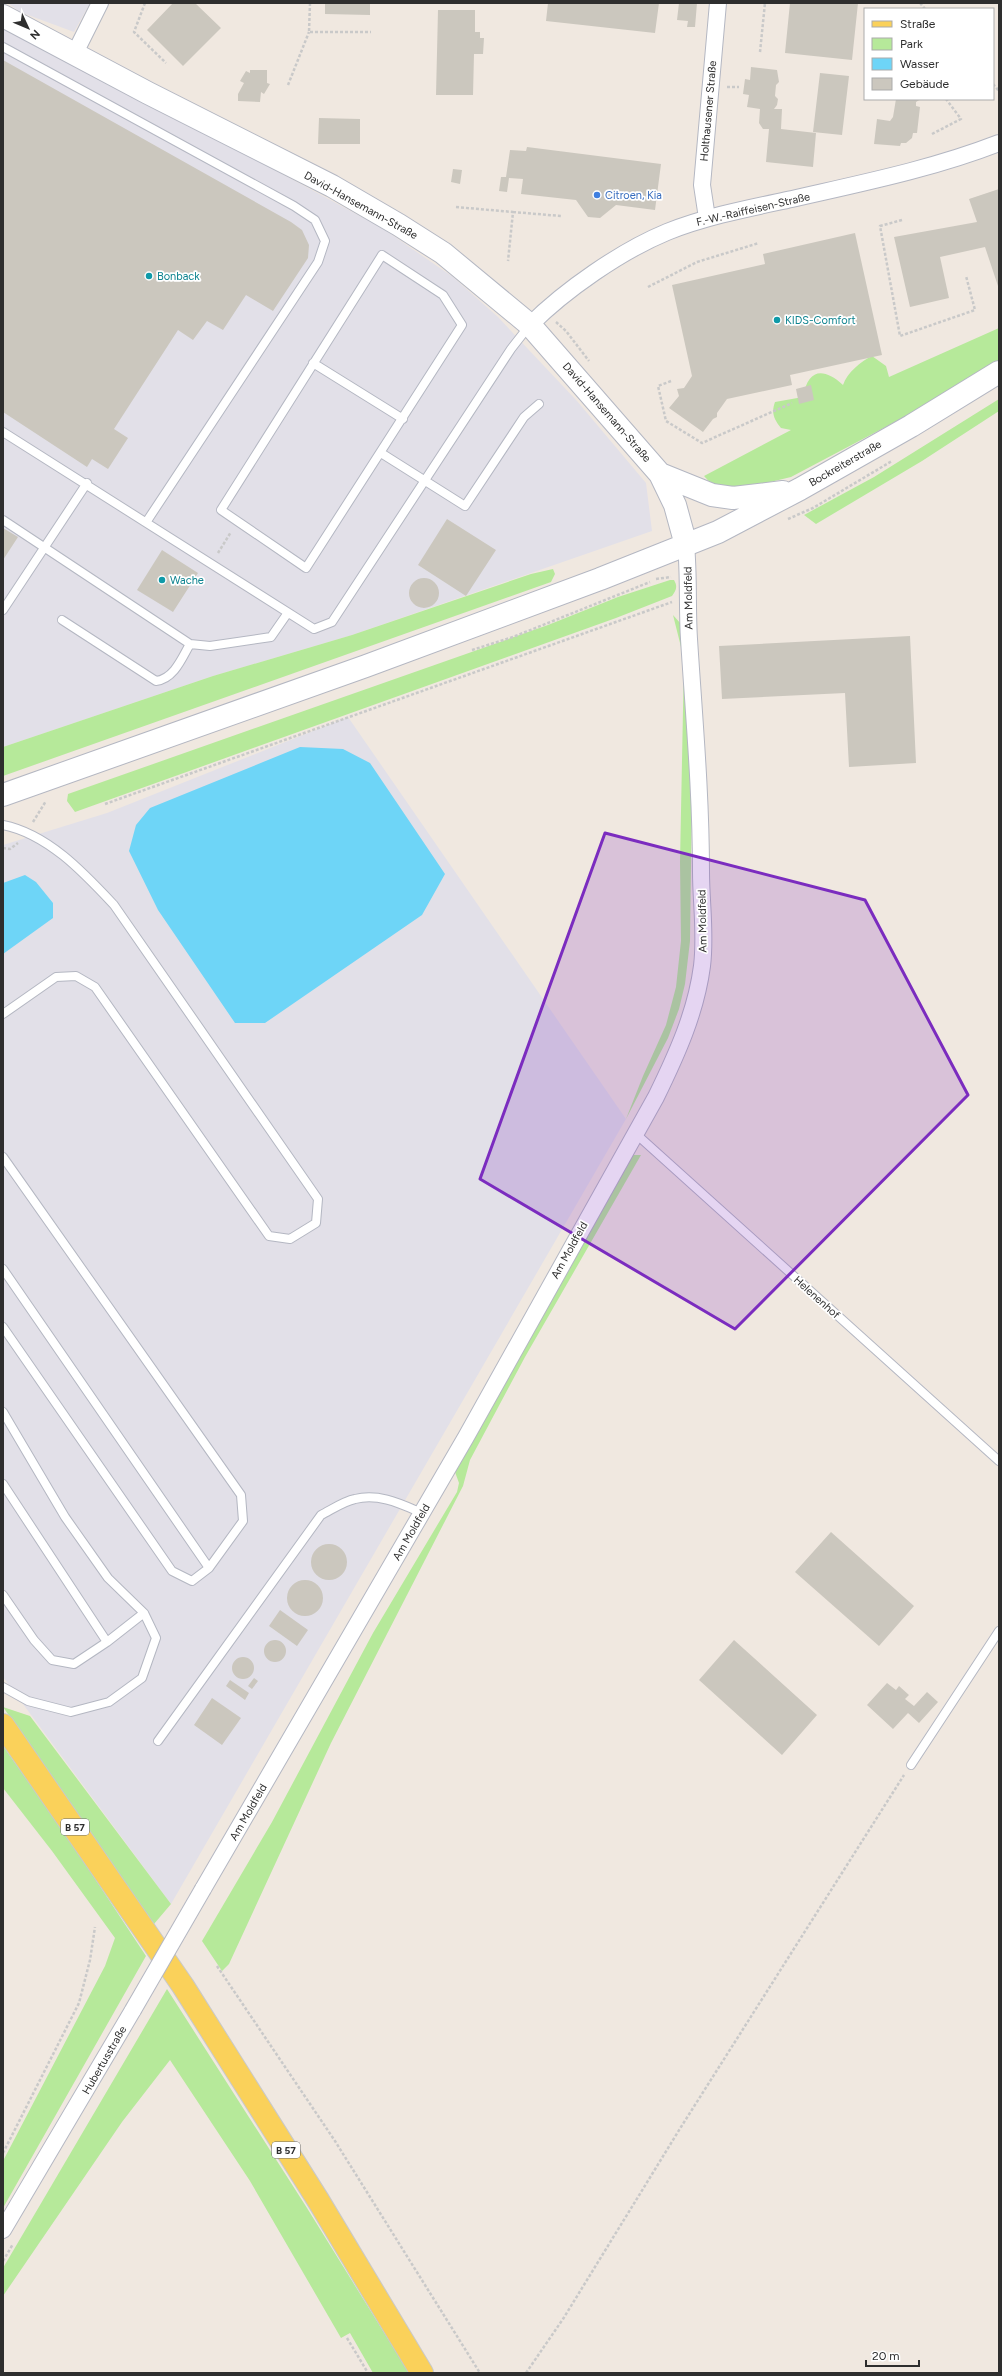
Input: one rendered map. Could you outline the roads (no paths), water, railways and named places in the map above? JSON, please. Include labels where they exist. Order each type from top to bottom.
[{"type":"main road","name":"David-Hansemann-Straße","points":[[3,16],[148,93],[332,186],[399,224],[443,253],[530,325],[660,474],[675,505],[686,545]]},
{"type":"main road","name":"Bockreiterstraße","points":[[3,795],[366,666],[718,532],[800,489],[911,426],[999,372]]},
{"type":"main road","name":"David-Hansemann-Straße","points":[[660,474],[712,495],[733,498],[800,489]]},
{"type":"main road","name":"B 57","points":[[3,1725],[183,1986],[318,2200],[422,2373]]},
{"type":"street","points":[[75,53],[100,3]]},
{"type":"street","name":"Holthausener Straße","points":[[708,218],[702,185],[718,3]]},
{"type":"street","name":"F.-W.-Raiffeisen-Straße","points":[[530,325],[572,289],[628,252],[666,232],[708,218],[885,179],[950,162],[999,143]]},
{"type":"street","name":"Am Moldfeld","points":[[203,1889],[422,1513],[634,1133],[656,1097],[682,1043],[696,996],[702,965],[704,929],[701,877],[701,810],[689,636],[689,596],[686,545]]},
{"type":"street","name":"Hubertusstraße","points":[[3,2230],[203,1889]]},
{"type":"lane","points":[[3,47],[294,206],[315,220],[324,241],[318,262],[147,521]]},
{"type":"lane","points":[[382,255],[443,295],[462,326],[306,568],[221,510],[313,363],[382,255]]},
{"type":"lane","points":[[3,432],[147,521],[287,614],[314,629],[332,622],[511,349],[530,325]]},
{"type":"lane","points":[[313,363],[403,419]]},
{"type":"lane","points":[[381,453],[465,506],[524,417],[539,404]]},
{"type":"lane","points":[[3,610],[87,483]]},
{"type":"lane","points":[[3,520],[190,644],[210,646],[271,636],[287,614]]},
{"type":"lane","points":[[62,620],[156,681],[165,680],[173,672],[190,644]]},
{"type":"lane","points":[[3,825],[26,832],[49,847],[78,868],[114,905],[318,1199],[316,1223],[290,1239],[269,1236],[95,987],[76,976],[56,977],[3,1014]]},
{"type":"lane","name":"Helenenhof","points":[[634,1133],[999,1461]]},
{"type":"lane","points":[[3,1157],[241,1495],[243,1521],[209,1568],[192,1580],[172,1571],[3,1327]]},
{"type":"lane","points":[[3,1269],[209,1568]]},
{"type":"lane","points":[[3,1412],[65,1517],[108,1578],[144,1613],[156,1638],[142,1678],[109,1702],[71,1712],[28,1701],[3,1687]]},
{"type":"lane","points":[[3,1484],[107,1642]]},
{"type":"lane","points":[[158,1741],[321,1515],[355,1499],[376,1498],[391,1500],[422,1513]]},
{"type":"lane","points":[[3,1596],[34,1640],[52,1660],[74,1664],[107,1642],[144,1613]]},
{"type":"lane","points":[[911,1765],[999,1631]]},
{"type":"water","points":[[300,747],[343,749],[370,763],[445,874],[422,915],[265,1023],[235,1023],[158,910],[129,851],[136,825],[150,808]]},
{"type":"water","points":[[25,875],[36,882],[53,903],[53,918],[3,954],[3,883]]},
{"type":"place","name":"Citroen, Kia","points":[[597,195]]},
{"type":"place","name":"Bonback","points":[[149,276]]},
{"type":"place","name":"KIDS-Comfort","points":[[777,320]]},
{"type":"place","name":"Wache","points":[[162,580]]}]
